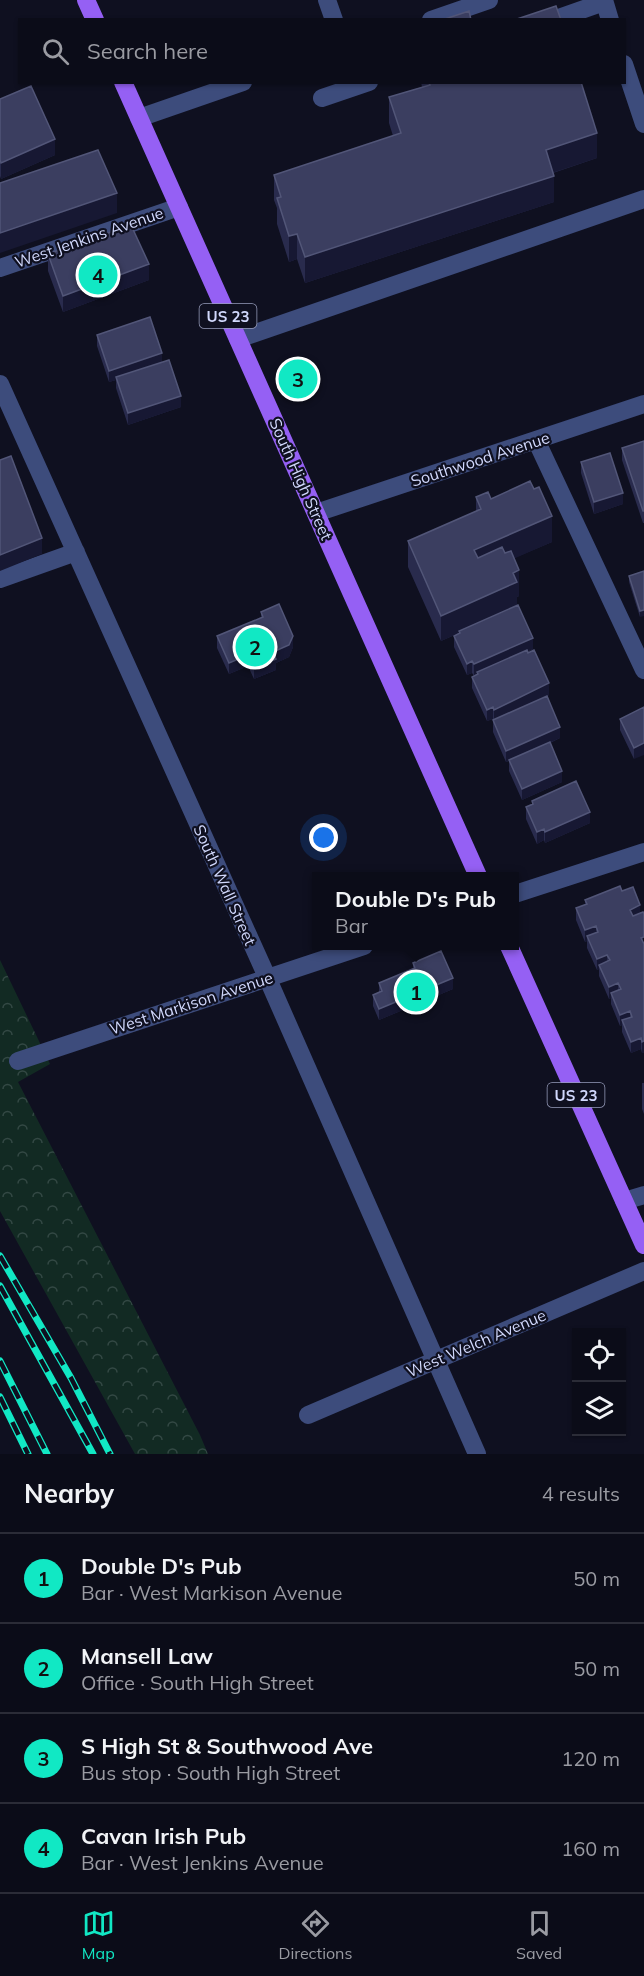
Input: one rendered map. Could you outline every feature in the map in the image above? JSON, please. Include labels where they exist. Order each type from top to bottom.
[{"type":"main road","points":[[86,0],[94,18]]},
{"type":"main road","name":"South High Street","points":[[124,84],[476,872]]},
{"type":"main road","name":"US 23","points":[[511,950],[644,1245]]},
{"type":"street","points":[[327,0],[333,18]]},
{"type":"street","points":[[437,18],[489,0]]},
{"type":"street","points":[[562,18],[606,7]]},
{"type":"street","points":[[626,70],[644,124]]},
{"type":"street","points":[[139,118],[237,84]]},
{"type":"street","points":[[322,98],[363,84]]},
{"type":"street","points":[[238,339],[644,199]]},
{"type":"street","name":"West Jenkins Avenue","points":[[0,268],[179,207]]},
{"type":"street","name":"South Wall Street","points":[[0,384],[8,419],[76,552],[477,1454]]},
{"type":"street","name":"Southwood Avenue","points":[[316,513],[644,404]]},
{"type":"street","points":[[536,440],[636,633],[644,670]]},
{"type":"street","points":[[0,579],[76,552]]},
{"type":"street","points":[[519,893],[644,852]]},
{"type":"street","name":"West Markison Avenue","points":[[18,1061],[349,950]]},
{"type":"street","points":[[624,1201],[644,1195]]},
{"type":"street","name":"West Welch Avenue","points":[[308,1415],[437,1362],[644,1271]]},
{"type":"green space","points":[[0,960],[50,1064],[18,1082],[208,1454],[135,1454],[0,1211]]},
{"type":"building","points":[[556,6],[560,18],[520,18]]},
{"type":"building","points":[[469,11],[471,18],[448,18]]},
{"type":"building","points":[[582,84],[597,133],[546,150],[554,176],[305,257],[297,234],[289,236],[277,198],[281,197],[274,175],[401,133],[389,97],[430,85]]},
{"type":"building","points":[[31,86],[55,139],[1,163],[0,99]]},
{"type":"building","points":[[98,150],[117,193],[0,233],[0,183]]},
{"type":"building","points":[[131,225],[149,264],[63,296],[48,254]]},
{"type":"building","points":[[150,317],[162,353],[109,371],[97,335]]},
{"type":"building","points":[[169,360],[181,396],[128,413],[116,377]]},
{"type":"building","points":[[644,441],[644,511],[643,511],[622,448]]},
{"type":"building","points":[[610,453],[623,493],[594,502],[581,462]]},
{"type":"building","points":[[11,456],[42,538],[0,555],[0,460]]},
{"type":"building","points":[[530,481],[534,489],[539,487],[552,516],[474,550],[478,558],[502,547],[505,553],[511,551],[519,570],[513,573],[517,582],[441,616],[408,541],[481,509],[476,497],[488,492],[491,499]]},
{"type":"building","points":[[644,571],[644,610],[640,611],[629,576]]},
{"type":"building","points":[[279,604],[293,636],[289,645],[273,652],[276,659],[254,668],[248,655],[229,663],[217,636],[263,617],[261,612]]},
{"type":"building","points":[[518,605],[533,638],[474,664],[472,661],[467,664],[454,636],[460,633],[459,631]]},
{"type":"building","points":[[527,650],[528,653],[534,650],[549,683],[494,710],[493,707],[487,710],[472,677],[478,674],[477,672]]},
{"type":"building","points":[[547,696],[560,727],[506,751],[493,720]]},
{"type":"building","points":[[644,707],[644,743],[634,748],[620,719]]},
{"type":"building","points":[[550,742],[562,771],[522,789],[509,760]]},
{"type":"building","points":[[576,781],[590,812],[545,832],[544,829],[537,832],[526,807],[533,804],[532,801]]},
{"type":"building","points":[[620,886],[622,891],[633,887],[640,905],[630,910],[633,916],[643,912],[644,914],[644,937],[641,938],[644,944],[644,1041],[642,1042],[641,1038],[631,1042],[622,1020],[632,1017],[630,1011],[620,1015],[611,993],[621,989],[618,983],[609,987],[599,965],[610,960],[607,955],[597,959],[587,936],[598,932],[596,926],[585,930],[576,908],[587,904],[585,900]]},
{"type":"building","points":[[441,951],[453,978],[379,1009],[373,995],[382,991],[379,983],[415,968],[413,963]]},
{"type":"railway","points":[[0,1256],[71,1378],[110,1454]]},
{"type":"railway","points":[[0,1286],[93,1454]]},
{"type":"railway","points":[[0,1361],[47,1454]]},
{"type":"railway","points":[[0,1397],[28,1454]]},
{"type":"place","name":"Cavan Irish Pub","points":[[98,275]]},
{"type":"place","name":"S High St & Southwood Ave","points":[[298,379]]},
{"type":"place","name":"Mansell Law","points":[[255,647]]},
{"type":"place","name":"Double D's Pub","points":[[416,992]]}]
